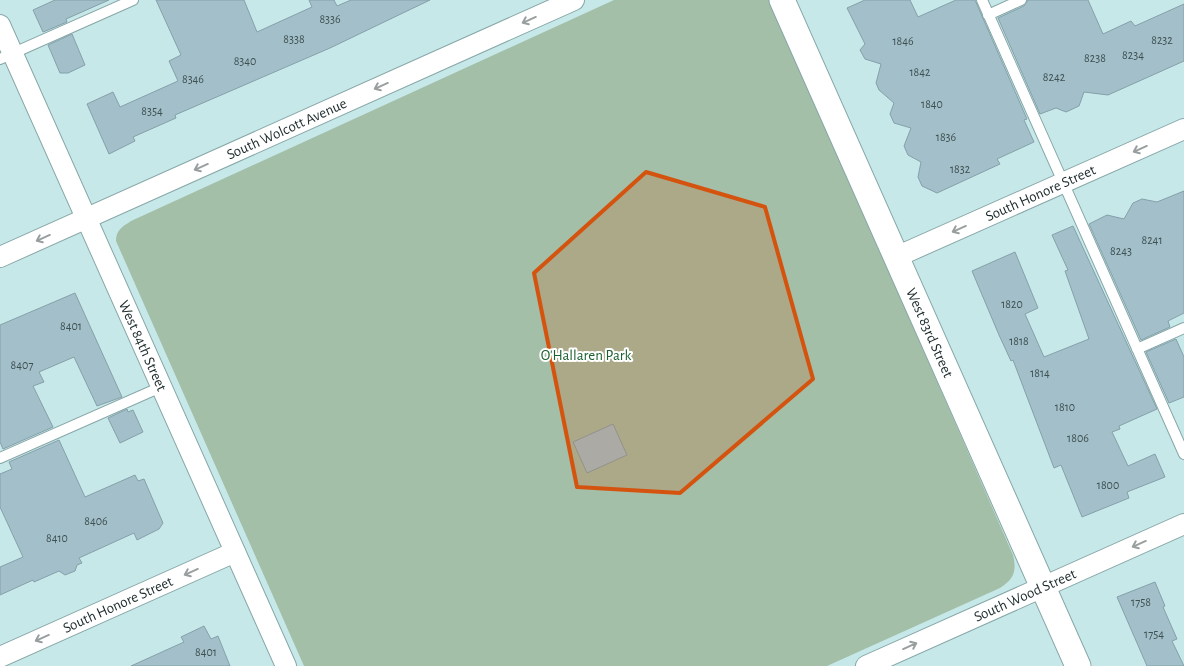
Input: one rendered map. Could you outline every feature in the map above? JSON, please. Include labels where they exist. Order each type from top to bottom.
[{"type":"street","name":"South Wolcott Avenue","points":[[0,257],[574,0]]},
{"type":"street","name":"West 83rd Street","points":[[782,0],[1078,666]]},
{"type":"street","name":"West 84th Street","points":[[0,25],[6,56],[86,219],[286,666]]},
{"type":"street","name":"South Honore Street","points":[[896,257],[1184,129]]},
{"type":"street","name":"South Wood Street","points":[[877,664],[1184,524]]},
{"type":"street","name":"South Honore Street","points":[[0,657],[235,552]]},
{"type":"lane","points":[[6,56],[133,0]]},
{"type":"lane","points":[[982,0],[1184,454]]},
{"type":"lane","points":[[988,15],[1021,0]]},
{"type":"lane","points":[[1137,349],[1184,328]]},
{"type":"lane","points":[[0,458],[161,387]]},
{"type":"highlighted area","points":[[646,172],[765,207],[813,379],[680,493],[577,487],[534,273]]},
{"type":"green space","name":"O'Hallaren Park","points":[[614,0],[770,0],[1013,555],[1015,566],[1013,574],[1000,588],[827,666],[304,666],[116,241],[118,231],[131,221]]},
{"type":"building","points":[[55,0],[109,0],[66,19],[67,22],[43,32],[33,10]]},
{"type":"building","points":[[156,0],[244,0],[257,32],[312,7],[309,0],[334,0],[337,6],[351,0],[430,0],[330,48],[175,115],[176,118],[133,137],[135,141],[109,154],[87,104],[113,92],[120,107],[178,81],[169,61],[181,55]]},
{"type":"building","points":[[865,0],[910,0],[918,17],[956,0],[975,0],[1027,119],[1024,120],[1034,142],[997,159],[1000,164],[937,193],[922,186],[918,177],[921,162],[908,155],[904,146],[911,128],[894,123],[890,114],[894,103],[879,90],[876,83],[881,64],[865,59],[860,50],[865,44],[847,8]]},
{"type":"building","points":[[1028,0],[1088,0],[1103,34],[1131,21],[1135,26],[1184,4],[1184,61],[1108,95],[1084,92],[1079,106],[1066,112],[1056,108],[1040,114],[998,18],[1024,6]]},
{"type":"building","points":[[72,34],[85,65],[68,73],[60,73],[48,45]]},
{"type":"building","points":[[1184,191],[1184,313],[1168,321],[1170,327],[1141,340],[1089,224],[1107,215],[1124,219],[1133,203],[1142,199],[1157,202]]},
{"type":"building","points":[[1073,226],[1157,409],[1119,426],[1120,429],[1112,432],[1128,466],[1155,454],[1165,477],[1127,492],[1129,498],[1082,517],[1061,465],[1054,468],[1013,360],[1011,361],[999,335],[972,271],[1015,252],[1038,308],[1025,314],[1044,357],[1089,339],[1065,271],[1068,270],[1052,235]]},
{"type":"building","points":[[75,293],[122,397],[97,406],[74,357],[39,372],[44,382],[33,386],[53,427],[3,449],[0,442],[0,325]]},
{"type":"building","points":[[1176,339],[1184,357],[1184,397],[1169,403],[1146,352]]},
{"type":"building","points":[[127,409],[128,412],[133,410],[143,432],[120,443],[108,418]]},
{"type":"building","points":[[613,424],[627,455],[587,473],[573,442]]},
{"type":"building","points":[[59,440],[85,497],[135,475],[138,481],[144,479],[163,523],[159,529],[137,540],[134,533],[79,558],[82,563],[77,565],[75,571],[65,575],[59,571],[0,595],[0,567],[23,557],[0,507],[0,474],[12,469],[9,462]]},
{"type":"building","points":[[1155,582],[1165,606],[1163,607],[1177,639],[1172,641],[1184,666],[1147,666],[1117,597]]},
{"type":"building","points":[[204,626],[211,639],[218,636],[230,666],[131,666],[184,642],[181,637]]}]
